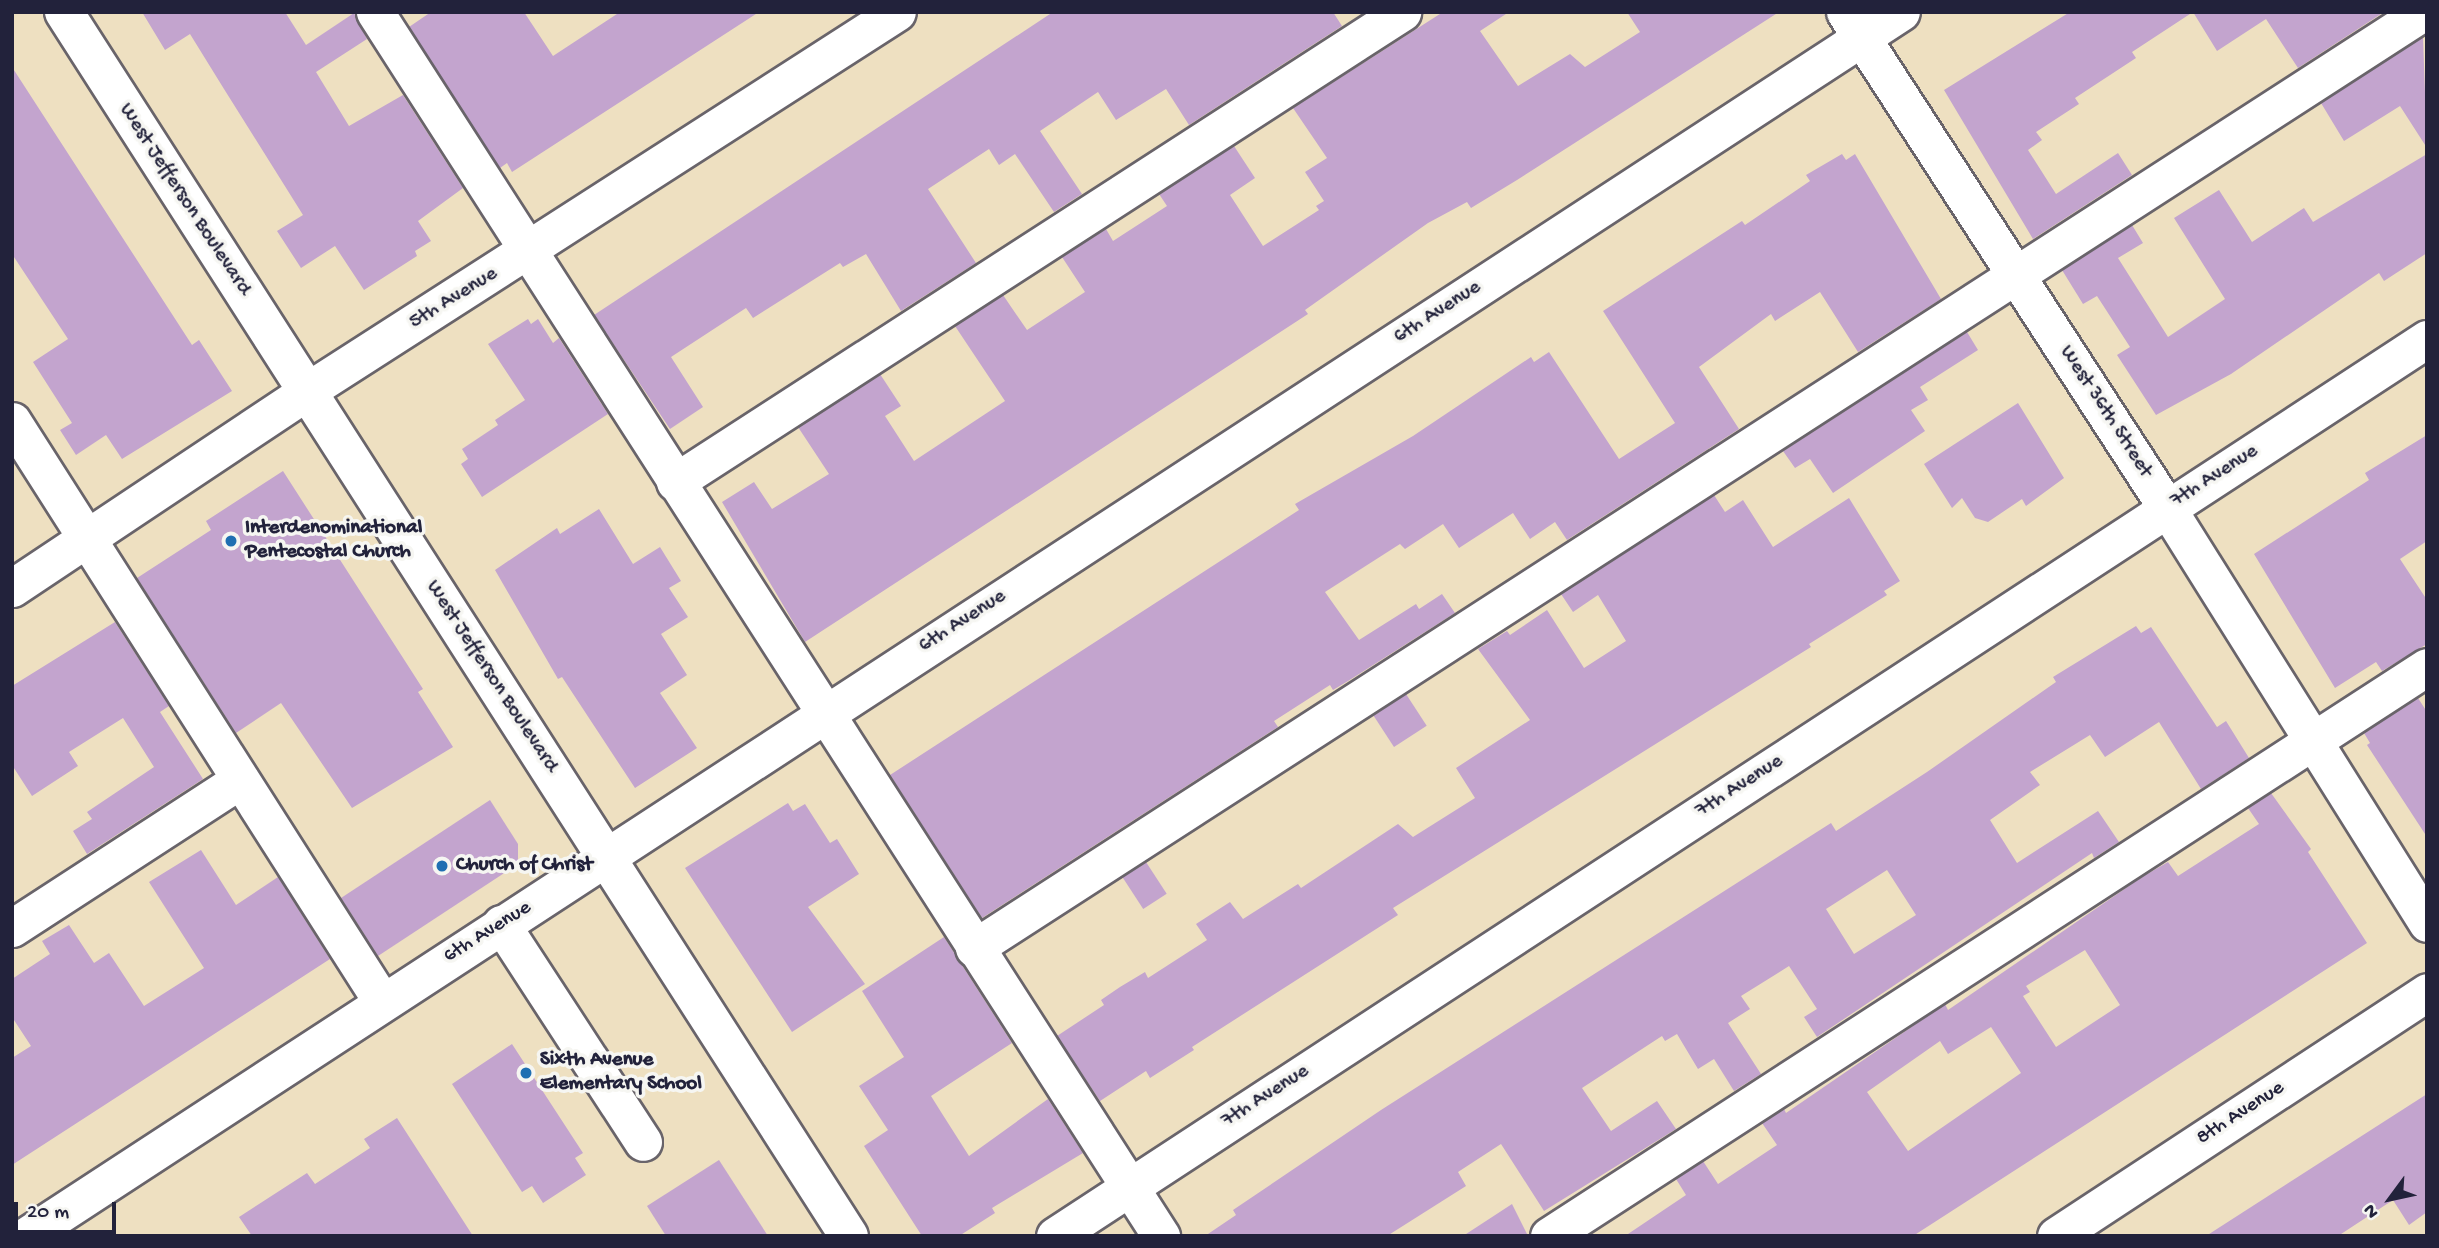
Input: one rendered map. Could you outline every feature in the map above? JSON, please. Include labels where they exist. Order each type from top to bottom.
[{"type":"main road","name":"West Jefferson Boulevard","points":[[64,12],[849,1236]]},
{"type":"street","name":"5th Avenue","points":[[12,588],[307,391],[897,12]]},
{"type":"street","points":[[675,482],[1402,12]]},
{"type":"street","name":"6th Avenue","points":[[26,1236],[381,1000],[607,857],[1853,25],[1901,12]]},
{"type":"street","points":[[974,948],[2423,12]]},
{"type":"street","points":[[388,17],[528,251],[822,713],[1161,1236]]},
{"type":"street","name":"West 36th Street","points":[[1853,25],[2167,508],[2427,923]]},
{"type":"street","name":"7th Avenue","points":[[1055,1236],[2427,339]]},
{"type":"street","points":[[12,421],[381,1000]]},
{"type":"street","points":[[1549,1236],[2427,667]]},
{"type":"street","points":[[12,928],[240,780]]},
{"type":"street","points":[[501,924],[643,1142]]},
{"type":"street","name":"8th Avenue","points":[[2056,1236],[2427,992]]},
{"type":"building","points":[[142,12],[285,12],[306,45],[354,13],[367,39],[316,72],[349,126],[403,95],[463,188],[418,221],[431,241],[415,251],[417,256],[364,290],[335,246],[301,268],[277,231],[303,215],[190,34],[165,50]]},
{"type":"building","points":[[431,12],[524,12],[553,56],[620,12],[759,12],[512,172],[507,163],[500,168],[409,27]]},
{"type":"building","points":[[1053,12],[1333,12],[1342,26],[1189,125],[1166,89],[1116,120],[1098,92],[1040,131],[1082,194],[1054,212],[1015,154],[999,165],[989,149],[928,189],[976,263],[901,311],[866,254],[843,267],[840,263],[753,318],[746,308],[671,357],[703,407],[670,429],[594,315]]},
{"type":"building","points":[[1443,12],[1509,12],[1480,31],[1518,86],[1570,54],[1585,67],[1640,32],[1627,12],[1779,12],[1471,208],[1467,202],[1428,223],[1305,310],[1308,314],[805,642],[722,502],[754,482],[772,509],[829,474],[798,427],[880,374],[901,406],[885,416],[914,461],[1005,401],[955,326],[1003,295],[1027,330],[1085,292],[1062,257],[1106,229],[1113,241],[1167,206],[1159,194],[1234,146],[1255,178],[1230,195],[1263,246],[1319,210],[1316,206],[1324,201],[1305,172],[1327,158],[1293,108]]},
{"type":"building","points":[[2070,12],[2193,12],[2132,52],[2136,58],[2075,98],[2079,104],[2036,132],[2042,140],[2028,150],[2056,194],[2118,153],[2132,175],[2033,239],[1944,90]]},
{"type":"building","points":[[2193,12],[2384,12],[2298,68],[2266,19],[2217,51]]},
{"type":"building","points":[[2423,37],[2427,148],[2400,106],[2344,141],[2321,103]]},
{"type":"building","points":[[12,67],[192,345],[199,340],[232,391],[122,459],[106,435],[76,455],[60,430],[72,423],[33,362],[68,339],[12,254]]},
{"type":"building","points":[[1842,154],[1846,160],[1855,154],[1941,299],[1858,352],[1820,292],[1775,321],[1771,314],[1699,367],[1739,429],[1567,540],[1555,522],[1530,539],[1513,513],[1459,548],[1443,524],[1405,549],[1400,544],[1325,592],[1359,640],[1416,604],[1419,609],[1442,594],[1455,613],[1333,690],[1330,685],[1274,721],[1278,727],[982,918],[890,775],[1299,510],[1295,504],[1413,436],[1531,357],[1534,362],[1549,352],[1619,459],[1675,423],[1603,311],[1742,221],[1745,225],[1810,181],[1806,175]]},
{"type":"building","points":[[2427,154],[2427,253],[2384,281],[2379,273],[2231,374],[2156,415],[2117,355],[2130,347],[2097,296],[2083,304],[2062,270],[2132,225],[2143,243],[2118,258],[2168,337],[2225,299],[2174,218],[2219,190],[2252,242],[2304,208],[2313,222]]},
{"type":"building","points":[[528,319],[531,324],[538,319],[553,343],[559,338],[608,414],[482,497],[461,464],[468,459],[462,449],[498,425],[495,420],[525,400],[488,344]]},
{"type":"building","points":[[1967,332],[1978,350],[1920,387],[1928,400],[1911,410],[1925,431],[1833,493],[1810,459],[1795,468],[1783,451]]},
{"type":"building","points":[[2018,403],[2064,478],[2026,506],[2022,499],[1988,522],[1975,518],[1962,498],[1952,508],[1924,464]]},
{"type":"building","points":[[2427,435],[2427,541],[2400,559],[2427,600],[2427,644],[2382,671],[2376,662],[2335,688],[2254,554],[2369,480],[2365,473]]},
{"type":"building","points":[[283,471],[423,689],[418,692],[453,747],[352,808],[281,703],[236,733],[137,578],[211,530],[206,521]]},
{"type":"building","points":[[1714,495],[1725,512],[1743,500],[1773,547],[1849,498],[1900,581],[1884,591],[1887,595],[1809,644],[1811,647],[1393,908],[1398,915],[1192,1047],[1194,1050],[1150,1078],[1146,1071],[1100,1101],[1057,1036],[1104,1005],[1101,1000],[1120,987],[1145,972],[1148,978],[1207,940],[1196,924],[1230,902],[1243,919],[1298,884],[1301,888],[1398,824],[1413,837],[1475,798],[1456,768],[1530,720],[1478,649],[1507,631],[1510,635],[1547,610],[1584,668],[1626,641],[1598,595],[1573,612],[1561,594]]},
{"type":"building","points":[[599,509],[633,564],[660,547],[681,581],[669,588],[688,617],[661,634],[687,675],[660,693],[697,748],[635,788],[562,677],[558,679],[495,570],[557,528],[560,534]]},
{"type":"building","points":[[115,622],[169,706],[160,712],[203,779],[87,854],[73,831],[92,819],[87,812],[154,767],[123,718],[69,752],[78,766],[32,796],[12,765],[12,686]]},
{"type":"building","points":[[2136,626],[2141,633],[2151,627],[2217,727],[2226,721],[2249,758],[2201,789],[2159,722],[2105,757],[2090,735],[2030,772],[2040,785],[1990,820],[2017,863],[2098,811],[2119,842],[2094,858],[2092,853],[1817,1037],[1804,1017],[1817,1009],[1789,966],[1741,996],[1750,1009],[1728,1023],[1761,1074],[1734,1091],[1714,1059],[1698,1069],[1677,1034],[1665,1041],[1662,1036],[1582,1088],[1611,1131],[1657,1101],[1676,1129],[1544,1211],[1501,1144],[1458,1172],[1466,1186],[1387,1236],[1205,1236],[1236,1215],[1233,1210],[1381,1110],[1831,823],[1836,831],[1927,772],[2056,682],[2053,677]],"holes":[[[1887,870],[1916,915],[1854,954],[1826,909]]]},
{"type":"building","points":[[1406,694],[1427,726],[1394,747],[1373,715]]},
{"type":"building","points":[[2418,698],[2427,712],[2427,837],[2367,745],[2370,743],[2364,733]]},
{"type":"building","points":[[2271,793],[2311,849],[2308,852],[2367,943],[1913,1236],[1625,1236],[1686,1195],[1676,1179],[1703,1161],[1718,1184],[1777,1145],[1762,1123],[1784,1109],[1786,1113],[1945,1004],[1948,1010],[2142,877],[2168,862],[2178,876],[2259,824],[2248,808]],"holes":[[[2085,950],[2120,1005],[2056,1047],[2023,996],[2030,992],[2026,986]],[[1991,1027],[2021,1073],[1908,1151],[1867,1092],[1940,1041],[1948,1054]]]},
{"type":"building","points":[[490,800],[518,844],[518,864],[378,956],[341,898]]},
{"type":"building","points":[[788,803],[793,811],[805,804],[830,843],[837,839],[859,874],[808,907],[865,984],[792,1032],[685,868]]},
{"type":"building","points":[[201,850],[236,905],[278,877],[330,959],[12,1165],[12,1058],[31,1046],[12,1017],[12,979],[50,954],[42,941],[69,925],[94,963],[109,953],[144,1006],[204,968],[149,882]]},
{"type":"building","points":[[1146,862],[1167,894],[1143,909],[1123,877]]},
{"type":"building","points":[[944,937],[1012,1043],[931,1096],[969,1156],[1048,1099],[1083,1153],[992,1208],[995,1213],[959,1236],[922,1236],[864,1146],[888,1130],[859,1086],[904,1057],[862,991]]},
{"type":"building","points":[[512,1044],[583,1153],[575,1158],[586,1175],[543,1203],[532,1186],[522,1192],[452,1084]]},
{"type":"building","points":[[2427,1094],[2427,1212],[2409,1225],[2393,1200],[2338,1236],[2206,1236]]},
{"type":"building","points":[[397,1118],[473,1236],[252,1236],[239,1217],[307,1173],[315,1184],[370,1148],[364,1139]]},
{"type":"building","points":[[719,1160],[768,1236],[666,1236],[647,1206]]},
{"type":"building","points":[[1512,1204],[1528,1236],[1463,1236]]},
{"type":"place","name":"Interdenominational Pentecostal Church","points":[[231,541]]},
{"type":"place","name":"Church of Christ","points":[[442,866]]},
{"type":"place","name":"Sixth Avenue Elementary School","points":[[526,1073]]}]
